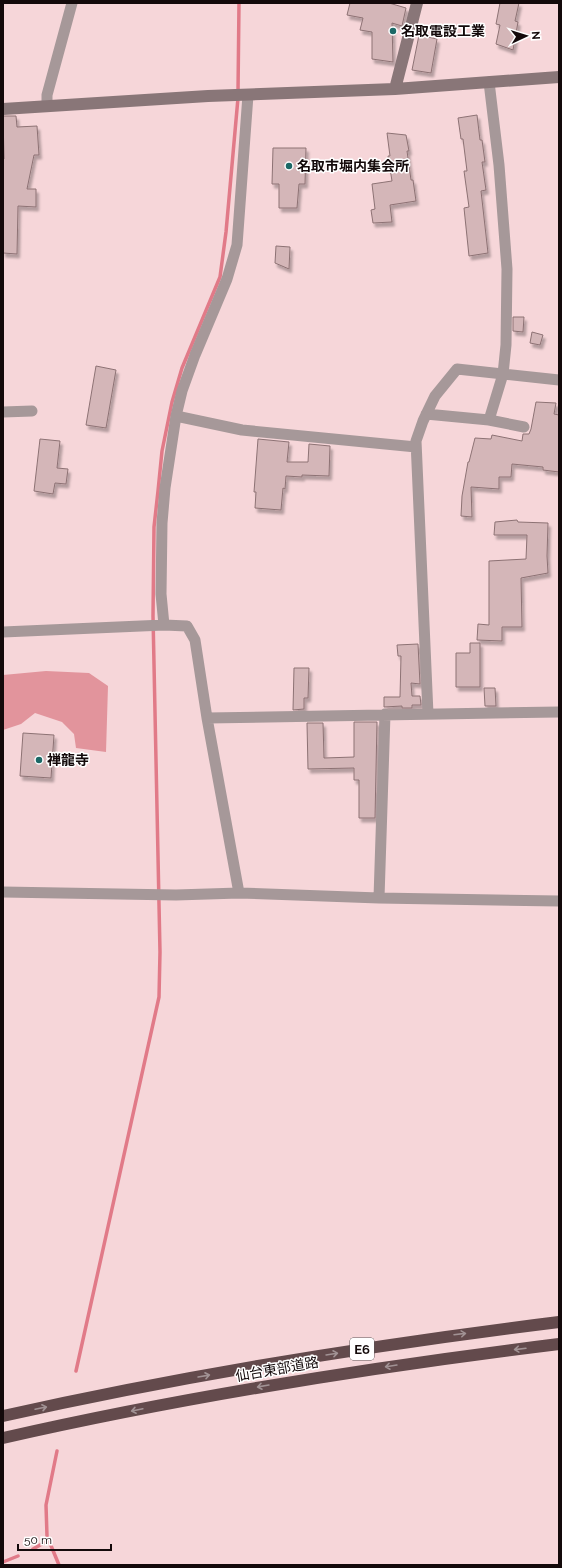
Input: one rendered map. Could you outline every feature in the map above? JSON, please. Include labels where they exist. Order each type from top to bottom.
[{"type":"highway","name":"仙台東部道路","points":[[3,1416],[165,1383],[307,1358],[442,1336],[559,1322]]},
{"type":"highway","name":"仙台東部道路","points":[[3,1438],[175,1402],[319,1377],[443,1358],[559,1344]]},
{"type":"street","points":[[47,106],[47,95],[72,3]]},
{"type":"street","points":[[395,89],[417,3]]},
{"type":"street","points":[[3,109],[243,95],[395,89],[559,77]]},
{"type":"street","points":[[489,82],[499,165],[507,269],[506,345],[503,374],[489,420]]},
{"type":"street","points":[[158,626],[161,594],[162,523],[165,488],[176,416],[182,391],[195,355],[227,279],[237,245],[243,95]]},
{"type":"street","points":[[428,714],[416,447],[416,441],[426,414],[435,396],[456,369],[559,380]]},
{"type":"street","points":[[3,412],[32,411]]},
{"type":"street","points":[[426,414],[489,420],[524,427]]},
{"type":"street","points":[[176,416],[242,430],[416,447]]},
{"type":"street","points":[[3,632],[187,626],[195,640],[207,718],[239,893]]},
{"type":"street","points":[[207,718],[559,712]]},
{"type":"street","points":[[379,898],[385,714]]},
{"type":"street","points":[[3,892],[154,895],[239,893],[379,898],[559,901]]},
{"type":"shaded area","points":[[46,671],[89,673],[108,686],[106,752],[76,748],[74,734],[62,722],[35,713],[21,724],[3,730],[3,675]]},
{"type":"building","points":[[350,3],[389,3],[406,8],[402,26],[392,23],[393,62],[372,59],[372,32],[360,30],[363,18],[347,15]]},
{"type":"building","points":[[500,3],[519,3],[515,21],[518,22],[513,50],[496,44],[500,25],[496,24]]},
{"type":"building","points":[[419,35],[437,39],[431,73],[412,70]]},
{"type":"building","points":[[477,115],[480,140],[482,140],[485,162],[482,162],[486,190],[481,191],[488,253],[469,256],[464,208],[469,207],[464,171],[467,171],[463,139],[461,139],[458,118]]},
{"type":"building","points":[[3,116],[16,116],[17,127],[37,126],[39,155],[34,155],[27,189],[36,189],[36,207],[18,206],[17,254],[3,253]]},
{"type":"building","points":[[387,133],[406,135],[409,151],[407,151],[411,180],[413,180],[416,201],[390,205],[392,222],[373,223],[371,210],[375,209],[372,184],[392,181],[388,156],[390,156]]},
{"type":"building","name":"名取市堀内集会所","points":[[273,148],[306,148],[305,184],[299,184],[297,208],[279,208],[279,184],[272,184]]},
{"type":"building","points":[[276,246],[290,247],[289,269],[275,263]]},
{"type":"building","points":[[513,317],[524,317],[523,332],[513,331]]},
{"type":"building","points":[[532,332],[543,335],[540,345],[530,343]]},
{"type":"building","points":[[96,366],[116,370],[106,428],[86,425]]},
{"type":"building","points":[[536,402],[556,403],[554,414],[559,415],[559,472],[543,470],[543,467],[512,464],[511,477],[499,477],[499,489],[471,487],[472,517],[461,516],[462,496],[468,462],[475,438],[491,439],[492,435],[522,441],[523,434],[529,434],[531,429]]},
{"type":"building","points":[[40,439],[60,441],[57,468],[68,469],[66,484],[55,483],[53,494],[34,491]]},
{"type":"building","points":[[258,439],[289,442],[287,462],[308,462],[309,444],[330,446],[329,476],[286,476],[285,489],[283,488],[281,510],[255,508],[256,492],[254,492]]},
{"type":"building","points":[[517,520],[518,522],[548,523],[548,573],[521,578],[522,627],[502,627],[502,641],[477,640],[478,624],[489,625],[489,561],[526,559],[527,535],[494,535],[495,522]]},
{"type":"building","points":[[470,643],[480,643],[480,687],[456,687],[456,653],[470,653]]},
{"type":"building","points":[[418,644],[420,684],[411,683],[412,696],[420,696],[421,705],[412,705],[412,708],[402,708],[402,706],[384,707],[384,697],[400,697],[401,656],[398,656],[397,645]]},
{"type":"building","points":[[294,668],[309,668],[308,698],[304,698],[304,709],[293,710]]},
{"type":"building","points":[[484,688],[495,688],[496,706],[485,706]]},
{"type":"building","points":[[354,722],[377,722],[375,818],[359,818],[359,780],[354,780],[354,768],[308,769],[307,723],[323,723],[324,758],[354,757]]},
{"type":"building","points":[[23,733],[54,735],[51,778],[20,776]]},
{"type":"waterway","points":[[238,92],[239,3]]},
{"type":"waterway","points":[[76,1371],[159,997],[160,952],[153,616],[154,527],[162,451],[172,402],[182,368],[220,277],[226,232],[238,98]]},
{"type":"waterway","points":[[57,1451],[46,1505],[47,1536],[59,1565]]},
{"type":"waterway","points":[[33,1549],[49,1540]]},
{"type":"waterway","points":[[3,1562],[18,1556]]},
{"type":"place","name":"名取電設工業","points":[[393,31]]},
{"type":"place","name":"名取市堀内集会所","points":[[289,166]]},
{"type":"place","name":"禅龍寺","points":[[39,760]]}]
